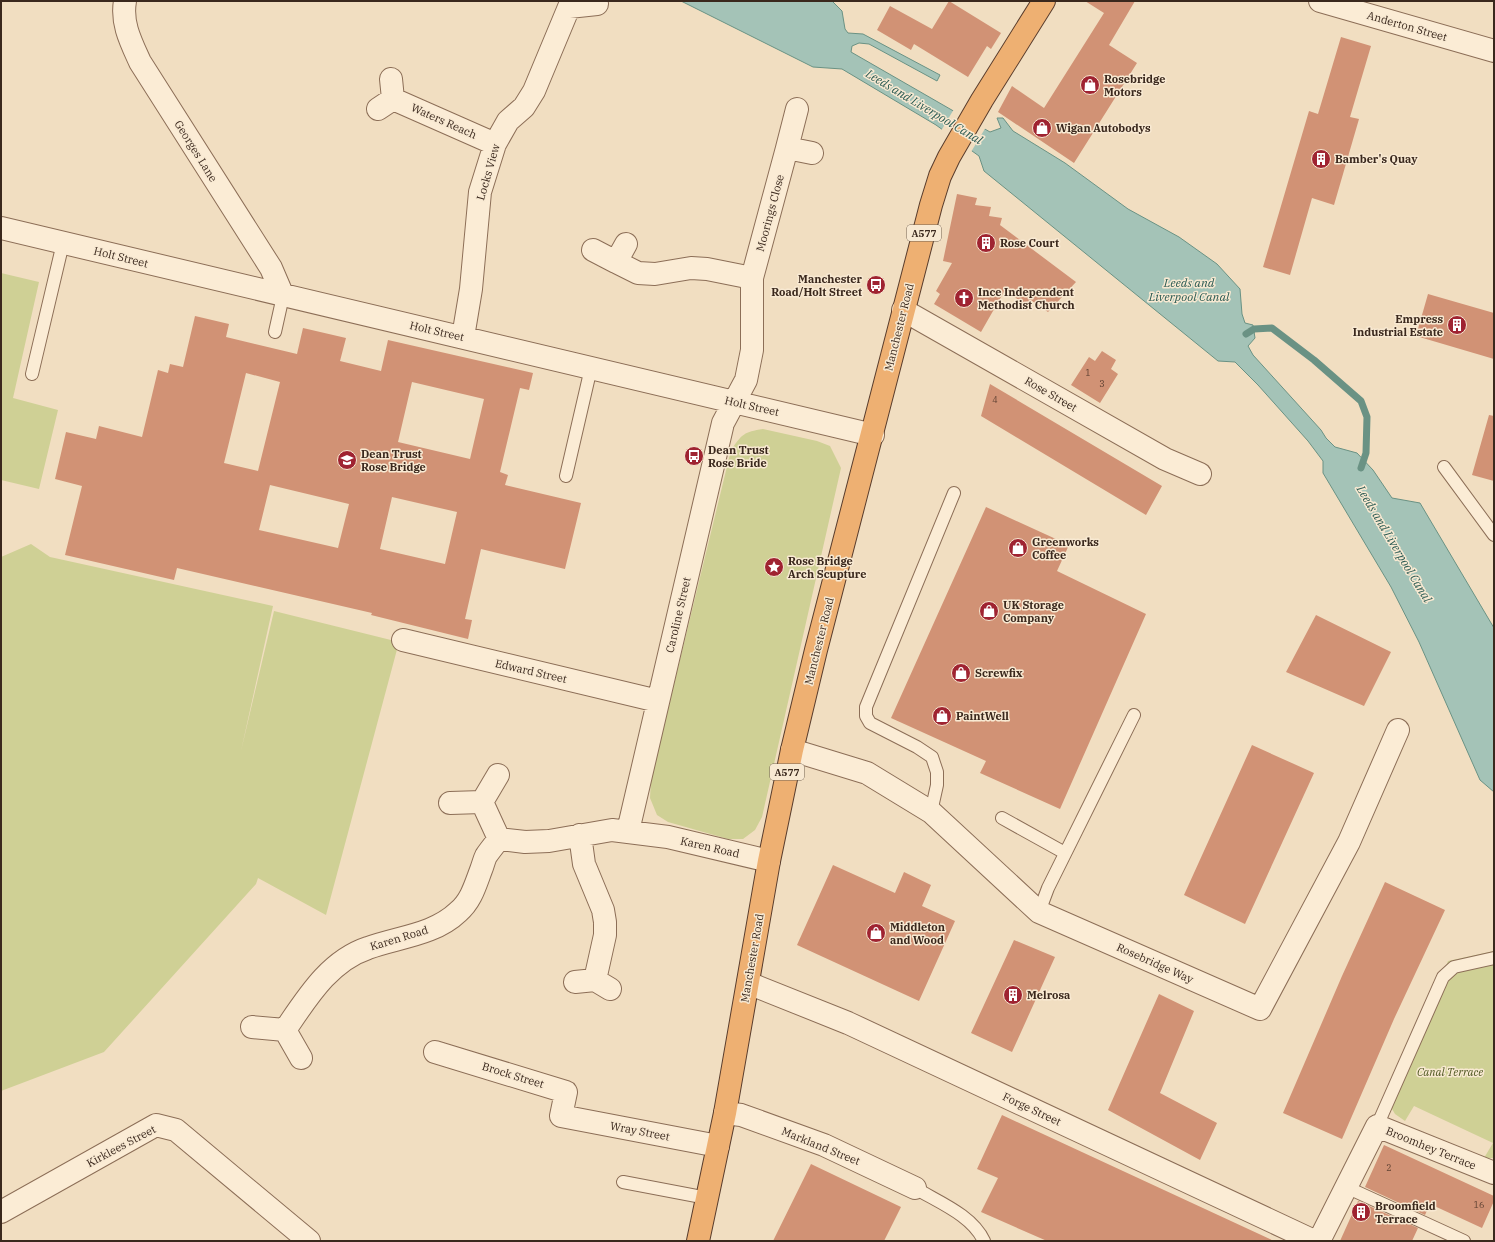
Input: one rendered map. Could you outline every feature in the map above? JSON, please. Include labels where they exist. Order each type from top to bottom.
[{"type":"highway","name":"Manchester Road","points":[[698,1241],[725,1113],[768,861],[792,750],[816,650],[873,435],[903,310],[931,205],[940,176],[952,152],[982,100],[1044,1]]},
{"type":"street","name":"Georges Lane","points":[[125,1],[124,8],[126,30],[140,62],[271,268],[283,296]]},
{"type":"street","name":"Anderton Street","points":[[1320,1],[1494,50]]},
{"type":"street","name":"Locks View","points":[[463,337],[471,289],[480,192],[495,144],[508,121],[524,107],[534,91],[567,4],[597,4]]},
{"type":"street","name":"Waters Reach","points":[[388,96],[495,144]]},
{"type":"street","name":"Moorings Close","points":[[734,402],[746,380],[752,350],[752,278],[797,109]]},
{"type":"street","points":[[787,148],[812,153]]},
{"type":"street","name":"Holt Street","points":[[1,228],[873,435]]},
{"type":"street","points":[[593,250],[621,253],[638,273],[655,274],[691,268],[752,278]]},
{"type":"street","name":"Rose Street","points":[[903,310],[1165,459],[1200,474]]},
{"type":"street","name":"Caroline Street","points":[[628,831],[723,423],[734,402]]},
{"type":"street","name":"Edward Street","points":[[403,640],[658,701]]},
{"type":"street","name":"Rosebridge Way","points":[[792,750],[867,773],[931,812],[1039,912],[1260,1010],[1349,842],[1398,730]]},
{"type":"street","points":[[482,802],[498,775]]},
{"type":"street","points":[[450,803],[482,802]]},
{"type":"street","points":[[482,802],[499,839]]},
{"type":"street","name":"Karen Road","points":[[285,1030],[310,993],[326,975],[345,959],[367,948],[421,933],[441,925],[458,913],[471,897],[486,856],[499,839],[525,842],[549,841],[612,830],[628,831],[668,837],[768,861]]},
{"type":"street","points":[[580,836],[584,864],[603,910],[605,922],[605,935],[593,984]]},
{"type":"street","name":"Forge Street","points":[[748,983],[848,1023],[1314,1241]]},
{"type":"street","points":[[252,1027],[285,1030],[301,1058]]},
{"type":"street","name":"Brock Street","points":[[436,1052],[566,1092],[561,1116]]},
{"type":"street","name":"Markland Street","points":[[725,1113],[740,1116],[824,1145],[915,1188]]},
{"type":"street","name":"Wray Street","points":[[561,1116],[718,1146]]},
{"type":"street","name":"Kirklees Street","points":[[1,1212],[156,1125],[176,1130],[309,1241]]},
{"type":"street","name":"Broomhey Terrace","points":[[1319,1241],[1377,1126],[1494,1173]]},
{"type":"lane","points":[[32,374],[63,243]]},
{"type":"lane","points":[[275,332],[283,296]]},
{"type":"lane","points":[[566,476],[591,368]]},
{"type":"lane","points":[[1444,467],[1494,535]]},
{"type":"lane","points":[[931,812],[937,785],[937,772],[932,757],[870,723],[866,716],[866,707],[954,493]]},
{"type":"lane","points":[[1039,912],[1048,888],[1134,715]]},
{"type":"lane","points":[[1002,818],[1065,853]]},
{"type":"lane","points":[[1377,1126],[1443,977],[1454,967],[1494,958]]},
{"type":"lane","points":[[623,1182],[707,1198]]},
{"type":"lane","points":[[1346,1187],[1464,1241]]},
{"type":"lane","points":[[915,1188],[960,1214],[977,1230],[984,1241]]},
{"type":"green space","points":[[1,273],[39,282],[13,398],[58,410],[39,489],[1,480]]},
{"type":"green space","points":[[763,429],[817,441],[830,446],[841,468],[762,817],[755,830],[743,839],[728,839],[668,822],[657,815],[650,798],[651,779],[731,450],[738,440],[747,433]]},
{"type":"green space","points":[[31,544],[50,557],[273,606],[241,751],[274,611],[399,642],[326,915],[258,878],[256,884],[104,1052],[1,1091],[1,557]]},
{"type":"green space","name":"Canal Terrace","points":[[1494,951],[1494,1158],[1484,1158],[1493,1143],[1414,1106],[1405,1121],[1395,1114],[1389,1104],[1448,961]]},
{"type":"water","name":"Leeds and Liverpool Canal","points":[[681,1],[832,1],[842,11],[845,29],[848,33],[863,34],[940,75],[937,81],[869,44],[859,43],[852,46],[851,52],[990,132],[1001,128],[997,118],[1003,118],[1013,131],[1065,163],[1128,209],[1179,237],[1217,264],[1240,289],[1242,314],[1245,323],[1253,325],[1255,338],[1248,346],[1253,355],[1335,447],[1357,453],[1373,470],[1392,498],[1420,503],[1494,628],[1494,792],[1480,780],[1419,642],[1391,587],[1323,473],[1323,461],[1308,441],[1258,385],[1235,362],[1218,361],[984,171],[979,156],[936,125],[842,69],[813,67]]},
{"type":"pier","points":[[954,109],[986,127],[971,152],[941,131]]},
{"type":"building","points":[[949,1],[1001,33],[991,49],[987,46],[968,77],[914,44],[911,50],[877,30],[890,6],[932,29]]},
{"type":"building","points":[[1085,1],[1135,1],[1109,45],[1137,63],[1074,163],[998,112],[1012,86],[1044,108],[1104,13]]},
{"type":"building","name":"Bamber's Quay","points":[[1341,37],[1371,46],[1350,117],[1359,119],[1334,205],[1312,198],[1290,275],[1263,267],[1309,111],[1318,114]]},
{"type":"building","name":"Rose Court","points":[[957,194],[977,198],[975,205],[991,207],[989,216],[1002,218],[1000,225],[1076,282],[1048,312],[1032,301],[1028,307],[1005,290],[981,332],[934,304],[940,294],[936,291],[952,263],[943,261]]},
{"type":"building","name":"Empress Industrial Estate","points":[[1428,294],[1494,313],[1494,359],[1416,336]]},
{"type":"building","points":[[195,316],[229,324],[226,337],[297,354],[303,328],[346,338],[340,361],[381,371],[388,340],[533,373],[529,390],[520,388],[500,472],[508,475],[505,485],[581,503],[565,569],[481,549],[465,619],[472,620],[468,639],[371,615],[372,613],[177,568],[174,580],[65,555],[82,486],[55,479],[66,432],[96,439],[99,426],[142,437],[158,370],[168,373],[170,364],[183,367]],"holes":[[[246,373],[280,382],[258,471],[224,463]],[[412,382],[484,399],[470,459],[398,442]],[[270,485],[349,504],[338,548],[259,530]],[[392,497],[457,512],[445,564],[380,549]]]},
{"type":"building","points":[[1102,351],[1116,360],[1111,369],[1118,374],[1100,403],[1071,385],[1089,357],[1095,361]]},
{"type":"building","points":[[990,384],[1162,486],[1146,515],[981,416]]},
{"type":"building","points":[[1489,415],[1494,416],[1494,481],[1472,475]]},
{"type":"building","points":[[986,507],[1069,545],[1057,571],[1146,614],[1060,809],[980,773],[986,761],[891,718]]},
{"type":"building","points":[[1316,615],[1391,652],[1364,706],[1286,672]]},
{"type":"building","points":[[1252,745],[1314,773],[1245,924],[1184,895]]},
{"type":"building","name":"Middleton and Wood","points":[[833,865],[895,893],[904,872],[931,885],[922,906],[955,921],[919,1001],[797,945]]},
{"type":"building","points":[[1385,882],[1445,910],[1394,1019],[1342,1139],[1283,1113],[1342,976]]},
{"type":"building","name":"Melrosa","points":[[1014,940],[1055,957],[1012,1052],[971,1033]]},
{"type":"building","points":[[1159,994],[1194,1011],[1160,1093],[1217,1123],[1200,1160],[1108,1110]]},
{"type":"building","points":[[1002,1115],[1274,1241],[1047,1241],[981,1212],[998,1178],[977,1169]]},
{"type":"building","points":[[1384,1145],[1494,1196],[1494,1201],[1482,1228],[1430,1204],[1425,1215],[1365,1187]]},
{"type":"building","points":[[811,1164],[901,1207],[884,1241],[773,1241]]},
{"type":"building","name":"Broomfield Terrace","points":[[1358,1201],[1418,1228],[1412,1241],[1340,1241]]},
{"type":"waterway","points":[[1246,334],[1254,329],[1272,328],[1314,360],[1361,401],[1367,417],[1366,453],[1361,468]]},
{"type":"place","name":"Rosebridge Motors","points":[[1090,85]]},
{"type":"place","name":"Wigan Autobodys","points":[[1042,128]]},
{"type":"place","name":"Bamber's Quay","points":[[1321,159]]},
{"type":"place","name":"Rose Court","points":[[986,243]]},
{"type":"place","name":"Manchester Road/Holt Street","points":[[876,285]]},
{"type":"place","name":"Ince Independent Methodist Church","points":[[964,298]]},
{"type":"place","name":"Empress Industrial Estate","points":[[1457,325]]},
{"type":"place","name":"Dean Trust Rose Bride","points":[[694,456]]},
{"type":"place","name":"Dean Trust Rose Bridge","points":[[347,460]]},
{"type":"place","name":"Greenworks Coffee","points":[[1018,548]]},
{"type":"place","name":"Rose Bridge Arch Scupture","points":[[774,567]]},
{"type":"place","name":"UK Storage Company","points":[[989,611]]},
{"type":"place","name":"Screwfix","points":[[961,673]]},
{"type":"place","name":"PaintWell","points":[[942,716]]},
{"type":"place","name":"Middleton and Wood","points":[[876,933]]},
{"type":"place","name":"Melrosa","points":[[1013,995]]},
{"type":"place","name":"Broomfield Terrace","points":[[1361,1212]]}]
